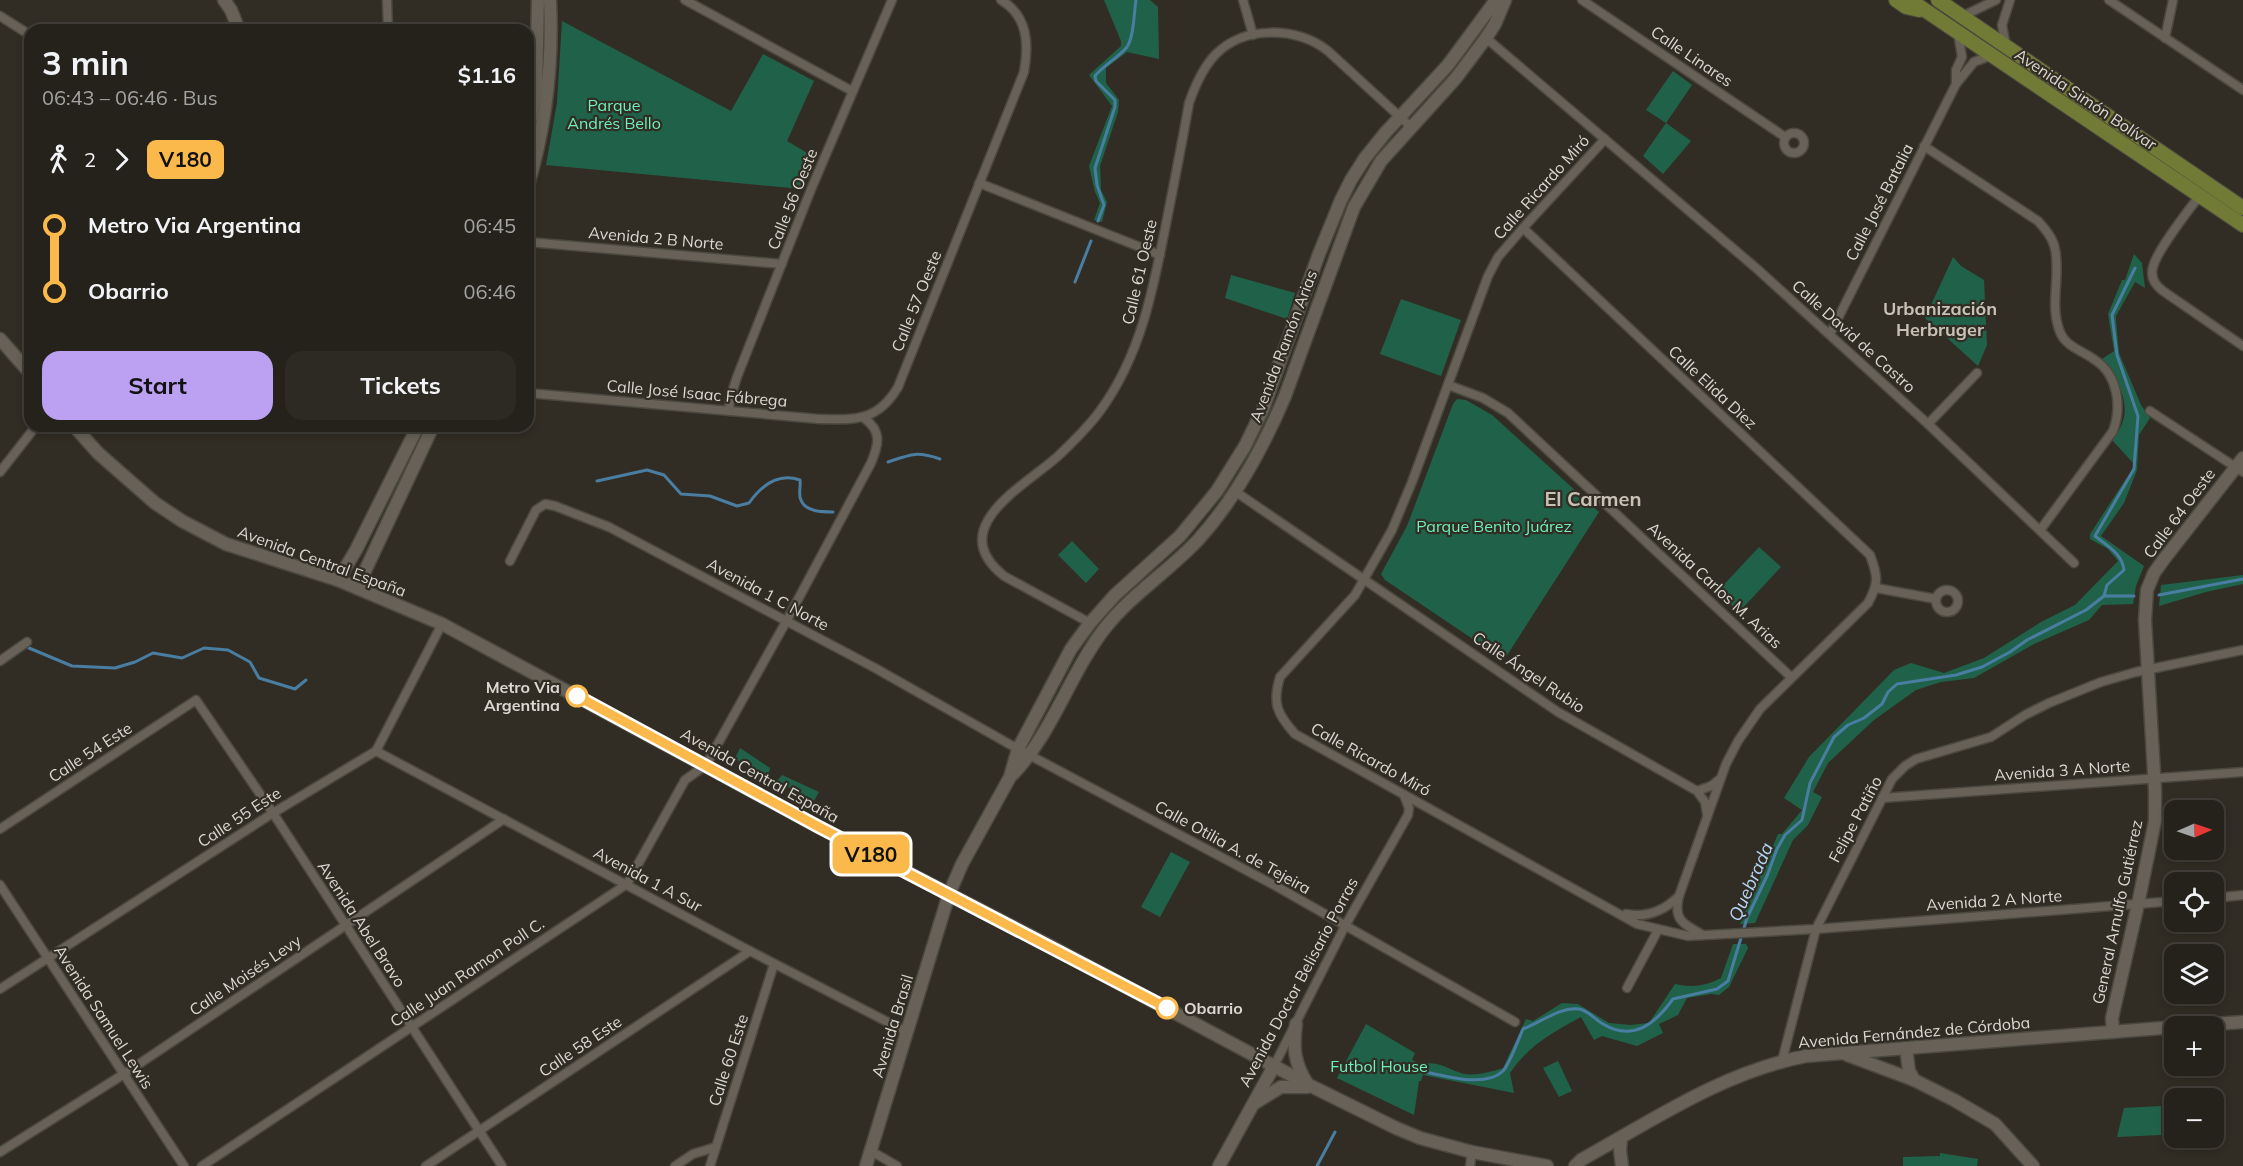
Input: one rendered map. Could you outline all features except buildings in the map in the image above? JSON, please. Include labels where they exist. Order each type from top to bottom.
[{"type":"main road","points":[[224,0],[237,24]]},
{"type":"main road","points":[[534,101],[538,0]]},
{"type":"main road","points":[[534,165],[546,97],[551,27],[550,0]]},
{"type":"main road","name":"Avenida Ramón Arias","points":[[1010,777],[1030,756],[1072,679],[1105,628],[1128,602],[1196,541],[1236,492],[1272,426],[1353,207],[1381,161],[1456,78],[1486,38],[1505,0]]},
{"type":"main road","points":[[1495,24],[1512,0]]},
{"type":"main road","points":[[1896,0],[1906,7],[1929,12]]},
{"type":"main road","name":"Avenida Simón Bolívar","points":[[1910,0],[2243,225]]},
{"type":"main road","name":"Avenida Simón Bolívar","points":[[1938,0],[2243,208]]},
{"type":"main road","name":"Avenida Ramón Arias","points":[[949,894],[962,864],[1010,777],[1018,749],[1071,649],[1115,595],[1180,536],[1217,491],[1231,469],[1263,408],[1305,293],[1351,180],[1365,158],[1472,34],[1492,3]]},
{"type":"main road","points":[[1305,293],[1319,298]]},
{"type":"main road","points":[[0,339],[24,366]]},
{"type":"main road","name":"Avenida Central España","points":[[79,432],[98,453],[155,503],[182,522],[226,544],[338,580],[442,624],[819,827],[1050,946],[1311,1086],[1412,1135],[1473,1152],[1547,1166]]},
{"type":"main road","points":[[338,580],[356,550],[415,432]]},
{"type":"main road","points":[[357,588],[430,432]]},
{"type":"main road","name":"Calle 64 Oeste","points":[[2147,590],[2154,573],[2164,559],[2240,466]]},
{"type":"main road","points":[[1231,469],[1230,484],[1236,492]]},
{"type":"main road","points":[[356,550],[360,559],[364,561],[370,559]]},
{"type":"main road","name":"General Arnulfo Gutiérrez","points":[[2113,1032],[2112,1018],[2155,821],[2145,620],[2147,590]]},
{"type":"main road","name":"Avenida Brasil","points":[[866,1166],[949,894]]},
{"type":"main road","points":[[2224,1023],[2243,1022]]},
{"type":"main road","points":[[1296,1023],[1294,1055],[1298,1069],[1311,1086]]},
{"type":"main road","name":"Avenida Fernández de Córdoba","points":[[1575,1166],[1581,1160],[1722,1082],[1782,1061],[1806,1056],[2164,1028]]},
{"type":"main road","points":[[1906,1048],[1909,1071],[1914,1080]]},
{"type":"main road","points":[[1843,1053],[1914,1080],[1995,1124],[2033,1166]]},
{"type":"main road","name":"Avenida Doctor Belisario Porras","points":[[1219,1166],[1274,1066]]},
{"type":"main road","points":[[1252,1106],[1281,1087],[1311,1086]]},
{"type":"main road","points":[[1621,1138],[1622,1166]]},
{"type":"street","points":[[387,0],[388,24]]},
{"type":"street","points":[[685,0],[852,91]]},
{"type":"street","name":"Calle 56 Oeste","points":[[729,411],[737,377],[852,91],[892,0]]},
{"type":"street","name":"Calle 57 Oeste","points":[[864,418],[879,411],[888,403],[898,387],[1024,72],[1027,56],[1025,31],[1020,18],[1008,4],[1001,0]]},
{"type":"street","points":[[1243,0],[1253,35]]},
{"type":"street","name":"Calle Linares","points":[[1582,0],[1785,137]]},
{"type":"street","points":[[1963,16],[1996,0]]},
{"type":"street","points":[[2006,47],[2002,25],[2010,0]]},
{"type":"street","points":[[2109,0],[2243,90]]},
{"type":"street","points":[[2165,38],[2173,0]]},
{"type":"street","points":[[0,16],[24,31]]},
{"type":"street","name":"Calle 61 Oeste","points":[[1090,623],[995,569],[982,545],[982,532],[987,518],[1000,504],[1076,439],[1109,399],[1128,366],[1147,314],[1189,103],[1208,63],[1218,52],[1229,45],[1253,35],[1273,32],[1294,34],[1316,41],[1411,127]]},
{"type":"street","name":"Calle José Batalia","points":[[1956,84],[1956,70],[1962,57],[1958,32]]},
{"type":"street","name":"Calle David de Castro","points":[[1486,38],[1756,267],[1928,424],[2074,562]]},
{"type":"street","name":"Calle José Batalia","points":[[1830,334],[1956,84],[1974,62],[1992,55]]},
{"type":"street","name":"Calle Ricardo Miró","points":[[1605,140],[1522,228],[1498,257],[1488,276],[1392,530],[1355,595],[1280,677],[1276,690],[1276,705],[1283,720],[1295,734],[1637,924],[1688,936],[1816,929]]},
{"type":"street","points":[[1924,146],[2038,221],[2050,237],[2055,249],[2056,314],[2059,331],[2064,340],[2074,348],[2097,361],[2109,374],[2115,388],[2118,405],[2117,420],[2113,431],[2041,529]]},
{"type":"street","points":[[979,183],[1160,255]]},
{"type":"street","points":[[2200,195],[2156,259],[2152,275],[2156,285],[2163,291],[2243,345]]},
{"type":"street","name":"Calle Elida Diez","points":[[1522,228],[1870,555],[1877,572],[1876,588]]},
{"type":"street","name":"Avenida 2 B Norte","points":[[534,243],[782,264]]},
{"type":"street","points":[[1928,424],[1977,373]]},
{"type":"street","name":"Avenida Carlos M. Arias","points":[[1448,385],[1483,398],[1508,413],[1791,677]]},
{"type":"street","name":"Calle José Isaac Fábrega","points":[[534,394],[821,420],[864,418]]},
{"type":"street","points":[[2150,411],[2240,466]]},
{"type":"street","points":[[706,765],[787,621],[876,450],[878,435],[873,425],[864,418]]},
{"type":"street","points":[[0,472],[31,432]]},
{"type":"street","name":"Calle Ángel Rubio","points":[[1236,492],[1558,711],[1697,791]]},
{"type":"street","name":"Avenida 1 C Norte","points":[[510,561],[536,510],[545,504],[551,505],[609,527],[876,668],[1030,756]]},
{"type":"street","points":[[1351,569],[1355,582],[1355,595]]},
{"type":"street","points":[[1703,935],[1687,926],[1677,915],[1679,896],[1722,776],[1738,741],[1760,709],[1860,613],[1876,588],[1936,599]]},
{"type":"street","points":[[375,751],[442,624]]},
{"type":"street","points":[[0,660],[27,642]]},
{"type":"street","name":"Felipe Patiño","points":[[1782,1061],[1816,929],[1892,779],[1905,766],[1916,759],[1991,737],[2049,703],[2101,682],[2147,669],[2243,650]]},
{"type":"street","name":"Avenida Abel Bravo","points":[[196,700],[273,813],[502,1166]]},
{"type":"street","name":"Calle 54 Este","points":[[0,830],[196,700]]},
{"type":"street","name":"Calle 55 Este","points":[[0,989],[273,813],[375,751]]},
{"type":"street","name":"Avenida 1 A Sur","points":[[375,751],[774,964],[907,1032]]},
{"type":"street","name":"Calle Otilia A. de Tejeira","points":[[1030,756],[1274,885],[1515,1022]]},
{"type":"street","name":"Calle Juan Ramon Poll C.","points":[[202,1166],[627,884],[685,780],[706,765]]},
{"type":"street","name":"Avenida 3 A Norte","points":[[1882,798],[2243,772]]},
{"type":"street","points":[[1707,817],[1705,802],[1697,791],[1711,786],[1722,776]]},
{"type":"street","points":[[1403,794],[1409,808],[1408,815],[1431,810]]},
{"type":"street","name":"Avenida Doctor Belisario Porras","points":[[1274,1066],[1345,926],[1408,815]]},
{"type":"street","name":"Calle Moisés Levy","points":[[0,1152],[124,1074],[504,819]]},
{"type":"street","name":"Avenida Samuel Lewis","points":[[0,885],[184,1166]]},
{"type":"street","points":[[2224,897],[2243,895]]},
{"type":"street","points":[[1619,912],[1651,914],[1671,904],[1679,896]]},
{"type":"street","name":"Avenida 2 A Norte","points":[[1816,929],[2164,902]]},
{"type":"street","points":[[1627,988],[1658,930]]},
{"type":"street","name":"Calle 58 Este","points":[[426,1166],[750,951]]},
{"type":"street","name":"Calle 60 Este","points":[[710,1166],[774,964]]},
{"type":"street","points":[[675,1166],[693,1154],[716,1148]]},
{"type":"street","points":[[871,1151],[897,1166]]},
{"type":"street","points":[[1470,1166],[1473,1152]]},
{"type":"green space","points":[[1104,0],[1150,0],[1158,7],[1159,59],[1127,52],[1106,68],[1106,83],[1119,100],[1118,112],[1100,166],[1101,190],[1107,202],[1102,222],[1094,220],[1100,203],[1089,166],[1112,106],[1089,75],[1121,46]]},
{"type":"green space","name":"Parque Andrés Bello","points":[[562,21],[731,111],[763,54],[814,81],[787,141],[814,157],[802,189],[546,165],[557,103]]},
{"type":"green space","points":[[1673,71],[1692,85],[1666,123],[1646,110]]},
{"type":"green space","points":[[1666,123],[1691,141],[1663,174],[1643,156]]},
{"type":"green space","points":[[2134,254],[2142,263],[2145,288],[2135,282],[2116,316],[2119,353],[2141,405],[2150,418],[2139,435],[2137,470],[2124,503],[2101,536],[2144,566],[2136,586],[2133,604],[2102,605],[2089,620],[2034,644],[1974,678],[1941,682],[1916,690],[1874,720],[1828,763],[1813,792],[1822,797],[1808,825],[1793,840],[1755,923],[1740,924],[1778,834],[1782,834],[1802,810],[1784,798],[1809,757],[1894,670],[1911,663],[1944,673],[1984,658],[2041,622],[2075,605],[2118,561],[2108,549],[2090,539],[2090,534],[2133,468],[2133,463],[2112,440],[2122,424],[2125,407],[2121,389],[2102,359],[2114,351],[2108,314],[2122,280],[2125,280]]},
{"type":"green space","points":[[1953,257],[1961,266],[1984,280],[1987,345],[1978,366],[1925,318]]},
{"type":"green space","points":[[1231,275],[1295,293],[1287,319],[1225,298]]},
{"type":"green space","points":[[1401,299],[1461,320],[1441,376],[1380,354]]},
{"type":"green space","name":"Parque Benito Juárez","points":[[1457,399],[1466,400],[1492,415],[1599,512],[1504,660],[1385,580],[1381,574],[1407,526],[1453,404]]},
{"type":"green space","points":[[1072,541],[1099,569],[1086,583],[1058,555]]},
{"type":"green space","points":[[1759,547],[1781,567],[1739,612],[1717,592]]},
{"type":"green space","points":[[2243,575],[2243,584],[2159,606],[2161,585]]},
{"type":"green space","points":[[740,748],[770,768],[768,777],[737,760],[736,756]]},
{"type":"green space","points":[[782,775],[819,792],[814,801],[777,781]]},
{"type":"green space","points":[[1171,852],[1190,862],[1160,917],[1141,907]]},
{"type":"green space","name":"Futbol House","points":[[1733,944],[1746,944],[1748,948],[1729,987],[1719,995],[1687,998],[1678,1015],[1659,1024],[1663,1033],[1637,1046],[1602,1036],[1594,1040],[1581,1017],[1542,1040],[1517,1063],[1510,1073],[1514,1093],[1423,1075],[1419,1081],[1414,1115],[1337,1078],[1366,1024],[1415,1053],[1412,1060],[1420,1064],[1436,1064],[1471,1074],[1503,1068],[1526,1019],[1533,1021],[1562,1003],[1578,1004],[1609,1023],[1631,1025],[1649,1023],[1675,984],[1699,986],[1721,978]]},
{"type":"green space","points":[[1558,1061],[1572,1091],[1559,1097],[1543,1068]]},
{"type":"green space","points":[[2161,1106],[2161,1135],[2117,1137],[2124,1108]]},
{"type":"green space","points":[[1940,1153],[1978,1159],[1977,1166],[1903,1166],[1903,1157],[1940,1156]]},
{"type":"waterway","points":[[1098,221],[1104,205],[1097,185],[1095,168],[1115,107],[1115,100],[1096,81],[1095,76],[1127,47],[1132,31],[1136,0]]},
{"type":"waterway","points":[[1075,282],[1091,241]]},
{"type":"waterway","points":[[2104,596],[2107,585],[2124,570],[2117,554],[2095,536],[2134,469],[2138,416],[2117,355],[2112,315],[2135,268]]},
{"type":"waterway","points":[[888,462],[914,454],[940,459]]},
{"type":"waterway","points":[[597,481],[647,470],[664,475],[681,494],[710,496],[737,506],[749,503],[771,482],[777,479],[792,478],[800,480],[800,498],[806,507],[833,512]]},
{"type":"waterway","name":"Quebrada","points":[[2159,595],[2243,579]]},
{"type":"waterway","name":"Quebrada","points":[[1412,1069],[1459,1079],[1495,1077],[1505,1068],[1523,1029],[1559,1012],[1572,1009],[1582,1010],[1614,1029],[1634,1031],[1651,1023],[1673,999],[1717,989],[1728,981],[1747,918],[1777,849],[1785,835],[1802,820],[1810,783],[1834,737],[1848,725],[1864,718],[1882,704],[1888,692],[1897,684],[1956,675],[1982,667],[2027,640],[2086,610],[2104,596],[2134,596]]},
{"type":"waterway","points":[[29,648],[72,666],[115,668],[153,653],[182,658],[204,648],[228,650],[250,662],[259,678],[295,689],[306,680]]},
{"type":"waterway","name":"Quebrada","points":[[1317,1166],[1335,1132]]},
{"type":"bus line","name":"V180","points":[[577,696],[819,827],[1167,1008]]},
{"type":"place","name":"Metro Via Argentina","points":[[577,696]]},
{"type":"place","name":"Obarrio","points":[[1167,1008]]},
{"type":"district","name":"Urbanización Herbruger","points":[[1940,319]]},
{"type":"district","name":"El Carmen","points":[[1593,499]]}]
